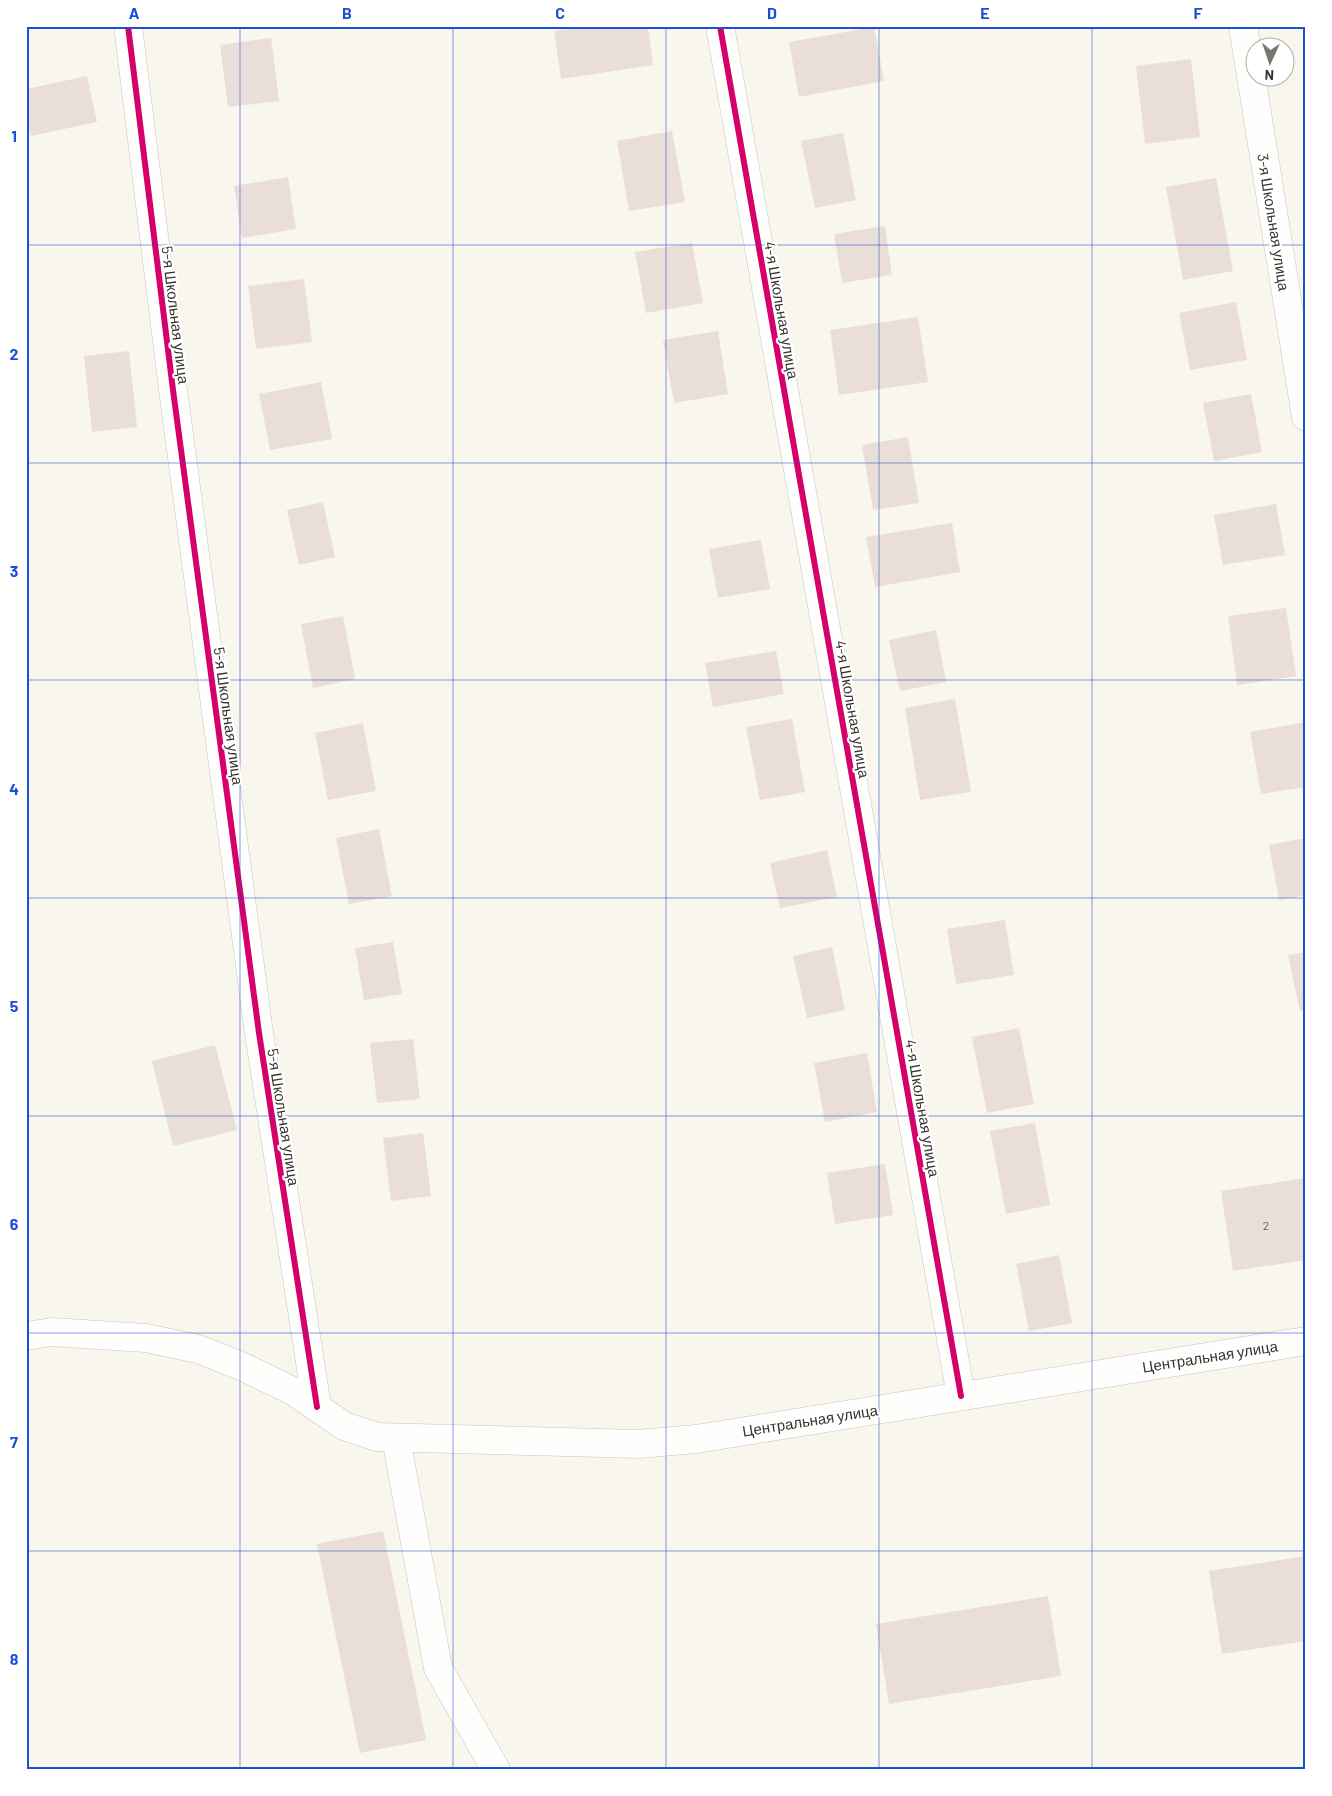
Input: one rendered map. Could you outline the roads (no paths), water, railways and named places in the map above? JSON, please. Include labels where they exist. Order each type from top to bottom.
[{"type":"street","name":"5-я Школьная улица","points":[[128,26],[174,400],[256,1014],[317,1408]]},
{"type":"street","name":"4-я Школьная улица","points":[[720,26],[961,1396]]},
{"type":"street","name":"3-я Школьная улица","points":[[1243,26],[1306,417]]},
{"type":"street","name":"Центральная улица","points":[[26,1336],[52,1332],[136,1338],[198,1349],[293,1391],[344,1426],[378,1437],[639,1444],[696,1439],[1306,1341]]},
{"type":"street","points":[[396,1438],[438,1668],[496,1770]]}]
